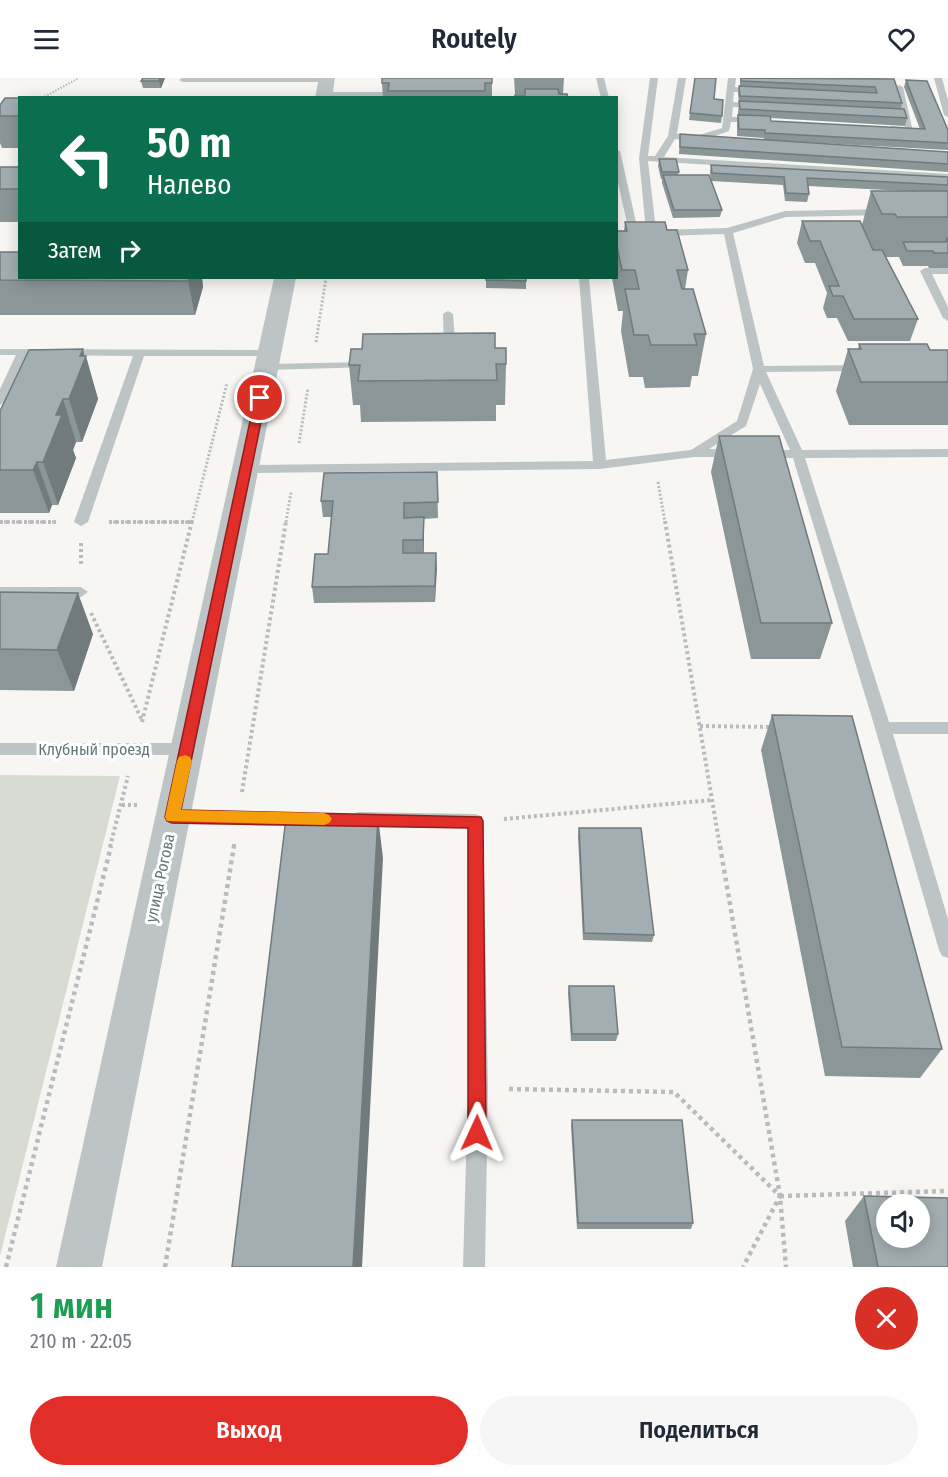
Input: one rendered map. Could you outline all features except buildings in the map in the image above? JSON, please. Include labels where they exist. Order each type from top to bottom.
[{"type":"street","name":"улица Рогова","points":[[79,1267],[285,279]]},
{"type":"lane","points":[[600,78],[604,96]]},
{"type":"lane","points":[[651,233],[643,158],[654,78]]},
{"type":"lane","points":[[657,159],[672,136],[682,78]]},
{"type":"lane","points":[[700,138],[726,129],[732,78]]},
{"type":"lane","points":[[938,78],[948,115]]},
{"type":"lane","points":[[183,80],[416,93]]},
{"type":"lane","points":[[888,128],[910,130],[899,87]]},
{"type":"lane","points":[[730,89],[764,91]]},
{"type":"lane","points":[[728,104],[763,106]]},
{"type":"lane","points":[[727,119],[762,121]]},
{"type":"lane","points":[[672,136],[723,140]]},
{"type":"lane","points":[[643,158],[948,177]]},
{"type":"lane","points":[[618,160],[634,234]]},
{"type":"lane","points":[[618,239],[634,234],[728,231],[785,214],[901,212]]},
{"type":"lane","points":[[728,231],[759,369],[798,454],[883,728],[948,950]]},
{"type":"lane","points":[[948,271],[925,271],[948,318]]},
{"type":"lane","points":[[584,279],[600,465]]},
{"type":"lane","points":[[439,364],[451,364],[448,314]]},
{"type":"lane","points":[[0,352],[140,352],[268,360],[312,366],[381,365]]},
{"type":"lane","points":[[0,401],[23,352]]},
{"type":"lane","points":[[81,522],[140,352]]},
{"type":"lane","points":[[759,369],[877,368]]},
{"type":"lane","points":[[694,453],[742,423],[759,369]]},
{"type":"lane","points":[[246,469],[600,465],[694,453],[948,453]]},
{"type":"lane","points":[[0,592],[81,592]]},
{"type":"lane","points":[[883,728],[948,728]]},
{"type":"lane","name":"Клубный проезд","points":[[0,749],[187,749]]},
{"type":"lane","points":[[172,817],[321,819]]},
{"type":"lane","points":[[345,819],[475,821],[478,1088],[474,1267]]},
{"type":"path","points":[[46,96],[79,78]]},
{"type":"path","points":[[165,1267],[326,279]]},
{"type":"path","points":[[654,458],[780,1196],[786,1267]]},
{"type":"path","points":[[0,522],[192,522]]},
{"type":"path","points":[[81,522],[81,592],[142,721]]},
{"type":"path","points":[[700,726],[780,727]]},
{"type":"path","points":[[475,821],[712,800]]},
{"type":"path","points":[[478,1088],[674,1092],[780,1196],[948,1191]]},
{"type":"path","points":[[743,1267],[780,1196]]},
{"type":"shaded area","points":[[0,775],[120,776],[0,1256]]},
{"type":"slow traffic","points":[[185,761],[172,817],[324,819]]},
{"type":"route","points":[[260,398],[172,817],[475,821],[477,1133]]}]
